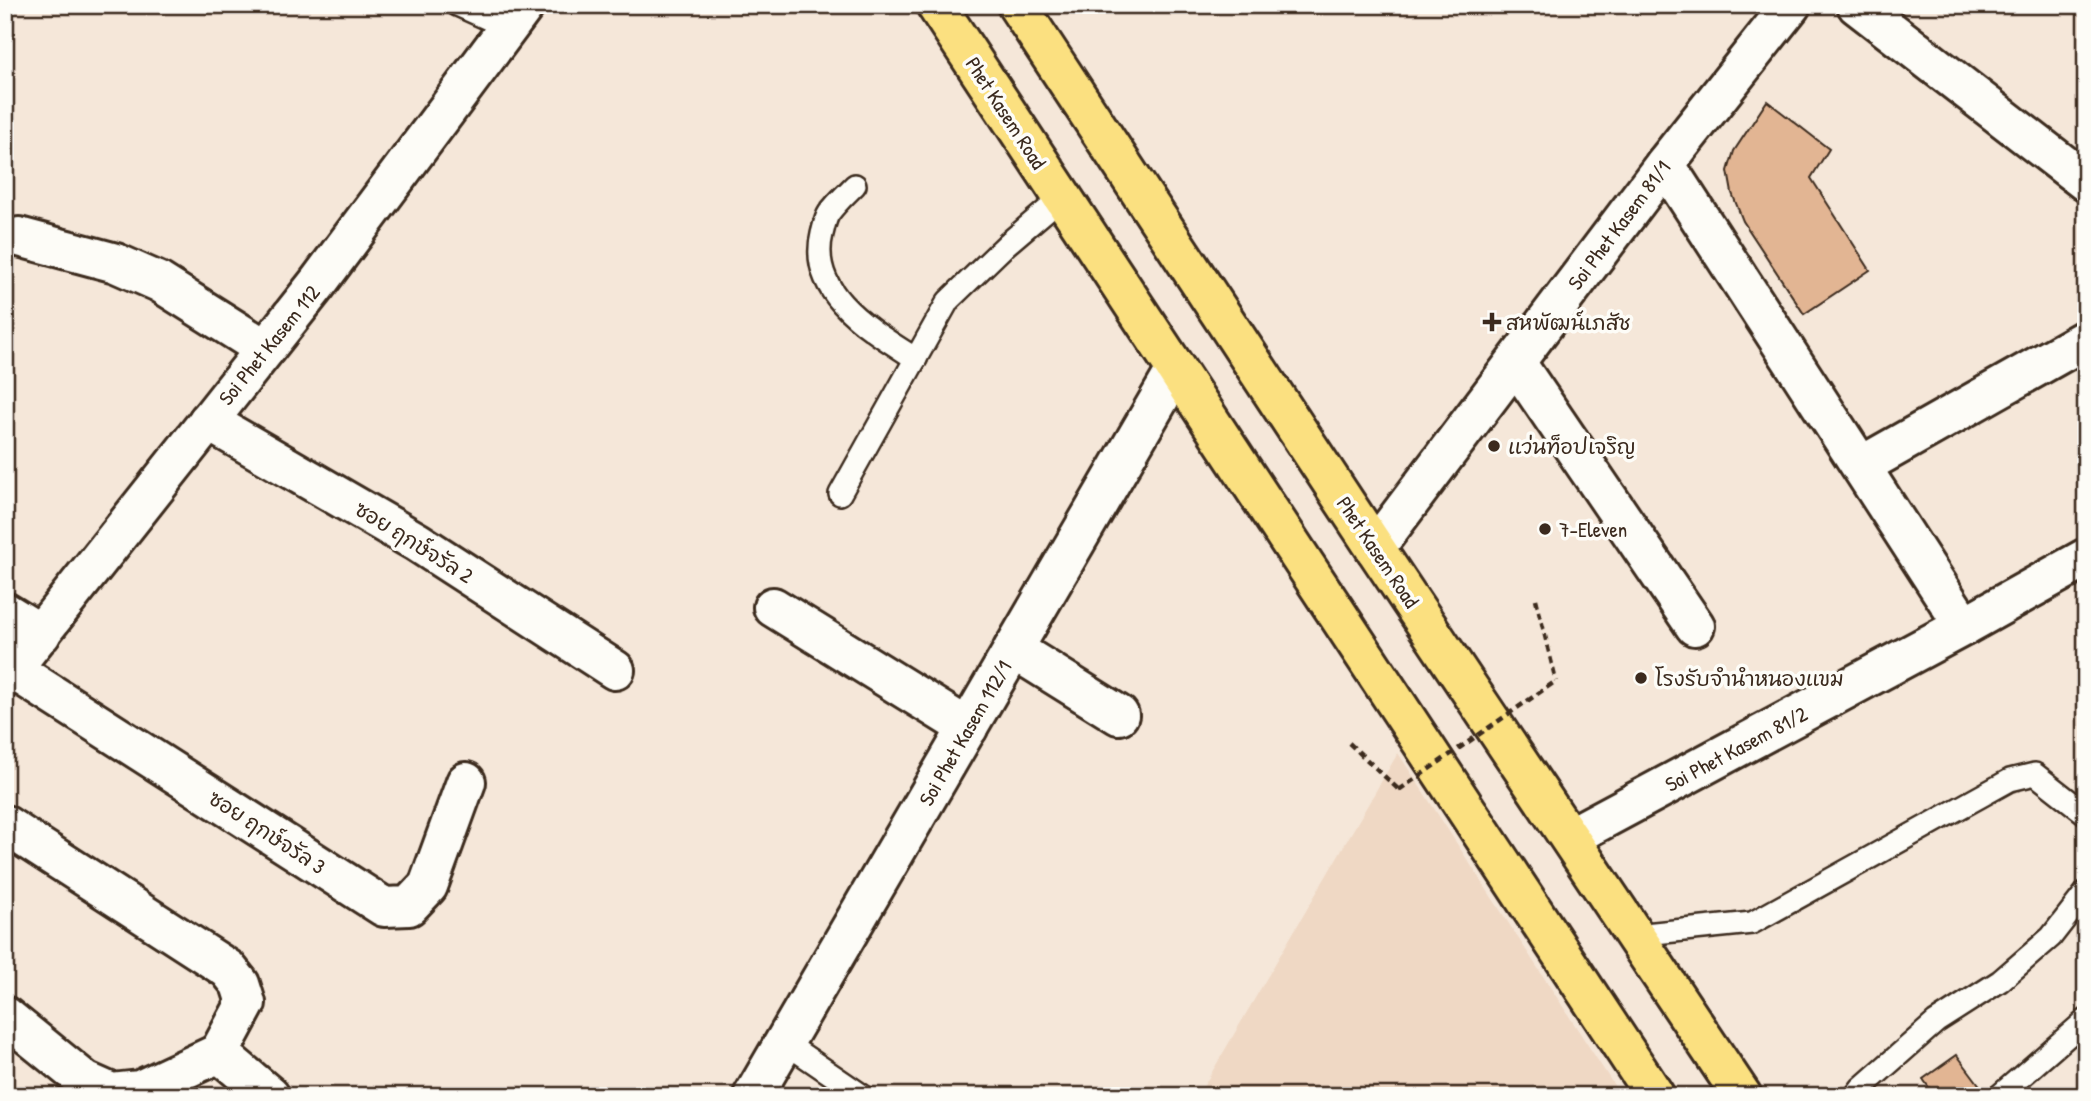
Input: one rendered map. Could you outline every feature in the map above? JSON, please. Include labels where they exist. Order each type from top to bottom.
[{"type":"main road","name":"Phet Kasem Road","points":[[1017,5],[1375,548],[1742,1096]]},
{"type":"main road","name":"Phet Kasem Road","points":[[947,9],[1061,198],[1655,1096]]},
{"type":"street","name":"Soi Phet Kasem 81/1","points":[[1375,548],[1665,164],[1791,5]]},
{"type":"street","points":[[1857,5],[2086,182]]},
{"type":"street","name":"Soi Phet Kasem 112","points":[[9,674],[317,284],[516,17]]},
{"type":"street","points":[[1665,164],[1965,626]]},
{"type":"street","points":[[19,237],[116,263],[159,282],[265,349]]},
{"type":"street","points":[[1861,466],[2086,339]]},
{"type":"street","points":[[1516,363],[1695,626]]},
{"type":"street","name":"Soi Phet Kasem 112/1","points":[[753,1096],[1176,370]]},
{"type":"street","name":"ซอย ฤกษ์จรัล 2","points":[[208,421],[417,542],[615,670]]},
{"type":"street","name":"Soi Phet Kasem 81/2","points":[[1570,837],[1965,626],[2086,558]]},
{"type":"street","points":[[773,607],[968,728]]},
{"type":"street","points":[[5,612],[41,634]]},
{"type":"street","points":[[1013,649],[1119,715]]},
{"type":"street","name":"ซอย ฤกษ์จรัล 3","points":[[9,674],[384,906],[409,906],[428,886],[466,782]]},
{"type":"street","points":[[5,825],[228,969],[240,984],[246,1003],[219,1053],[141,1090],[113,1093],[85,1081],[5,1016]]},
{"type":"street","points":[[219,1053],[270,1096]]},
{"type":"lane","points":[[457,5],[516,17]]},
{"type":"lane","points":[[855,185],[827,215],[819,246],[823,268],[836,298],[863,325],[916,359]]},
{"type":"lane","points":[[840,494],[948,301],[997,253],[1061,198]]},
{"type":"lane","points":[[1635,934],[1752,923],[2010,780],[2035,774],[2086,814]]},
{"type":"lane","points":[[1855,1096],[1936,1022],[2000,981],[2051,937],[2086,892]]},
{"type":"lane","points":[[1998,1096],[2086,1020]]},
{"type":"lane","points":[[784,1042],[863,1096]]},
{"type":"path","points":[[1349,743],[1399,790],[1556,681],[1536,599]]},
{"type":"shaded area","points":[[1398,753],[1621,1096],[1198,1096]]},
{"type":"building","points":[[1767,101],[1829,149],[1811,178],[1870,270],[1804,314],[1743,221],[1732,193],[1728,171],[1734,151]]},
{"type":"building","points":[[1957,1055],[1984,1091],[1977,1096],[1935,1096],[1923,1079]]},
{"type":"place","name":"สหพัฒน์เภสัช","points":[[1492,322]]},
{"type":"place","name":"แว่นท็อปเจริญ","points":[[1494,446]]},
{"type":"place","name":"7-Eleven","points":[[1545,529]]},
{"type":"place","name":"โรงรับจำนำหนองแขม","points":[[1641,678]]}]
